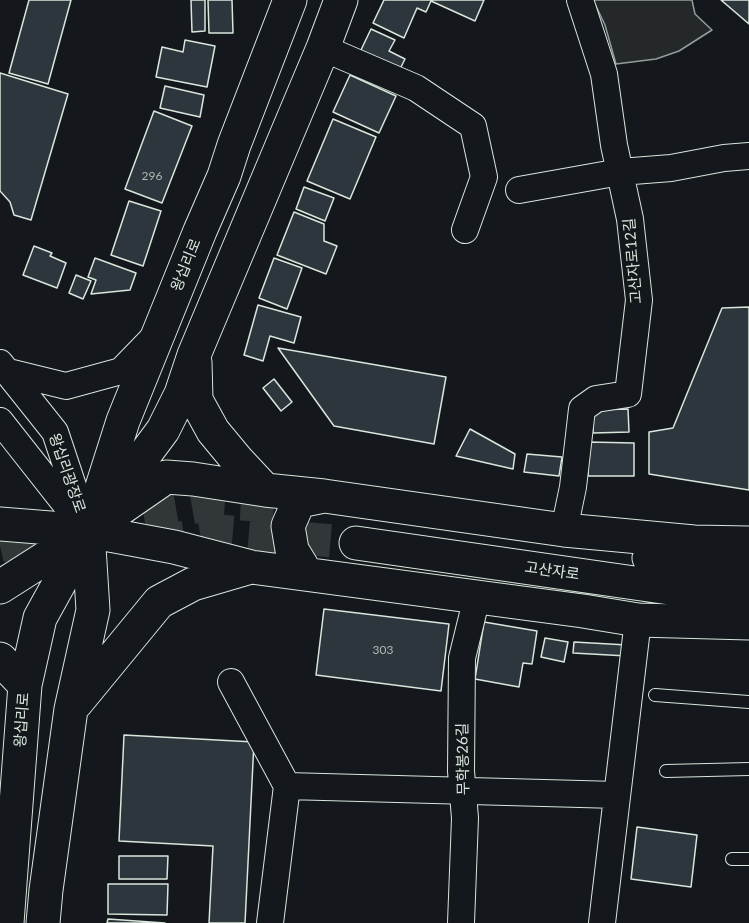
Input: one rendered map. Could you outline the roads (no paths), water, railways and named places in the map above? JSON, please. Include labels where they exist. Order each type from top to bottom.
[{"type":"main road","name":"왕십리로","points":[[43,923],[71,709],[93,610],[88,531],[123,421],[224,176],[234,144],[290,0]]},
{"type":"main road","name":"왕십리로","points":[[7,923],[5,882],[25,685],[40,618],[88,531],[163,430],[181,394],[194,355],[341,0]]},
{"type":"main road","points":[[194,355],[196,400],[207,421],[231,453],[265,490]]},
{"type":"main road","points":[[0,586],[88,531],[166,477],[324,496],[564,530],[694,542],[749,543]]},
{"type":"main road","points":[[306,573],[292,550],[288,526],[299,501],[324,496]]},
{"type":"main road","points":[[0,524],[88,531],[174,547],[251,567],[638,620],[749,623]]},
{"type":"main road","name":"고산자로","points":[[749,568],[706,567],[358,529],[704,593],[749,594]]},
{"type":"main road","points":[[71,709],[159,602],[193,584],[251,567]]},
{"type":"main road","points":[[0,659],[25,685]]},
{"type":"street","name":"고산자로12길","points":[[564,530],[573,487],[582,409],[596,399],[628,394],[639,300],[630,219],[614,145],[604,74],[580,0]]},
{"type":"street","points":[[323,48],[416,88],[473,126],[484,177],[465,230]]},
{"type":"street","points":[[519,190],[620,172],[671,168],[724,158],[749,156]]},
{"type":"street","points":[[4,368],[66,386],[121,371],[159,332]]},
{"type":"street","name":"왕십리광장로","points":[[4,368],[56,432],[88,531]]},
{"type":"street","name":"왕십리광장로","points":[[0,421],[88,531]]},
{"type":"street","name":"무학봉26길","points":[[461,923],[465,818],[461,771],[462,658],[477,597]]},
{"type":"street","points":[[602,923],[638,620]]},
{"type":"street","points":[[231,681],[287,786],[270,923]]},
{"type":"street","points":[[287,786],[617,795]]},
{"type":"lane","points":[[655,695],[749,702]]},
{"type":"lane","points":[[666,771],[749,769]]},
{"type":"lane","points":[[732,859],[749,859]]},
{"type":"tunnel","points":[[0,546],[76,528],[219,503],[296,507]]},
{"type":"tunnel","points":[[152,543],[220,531],[356,543]]}]
